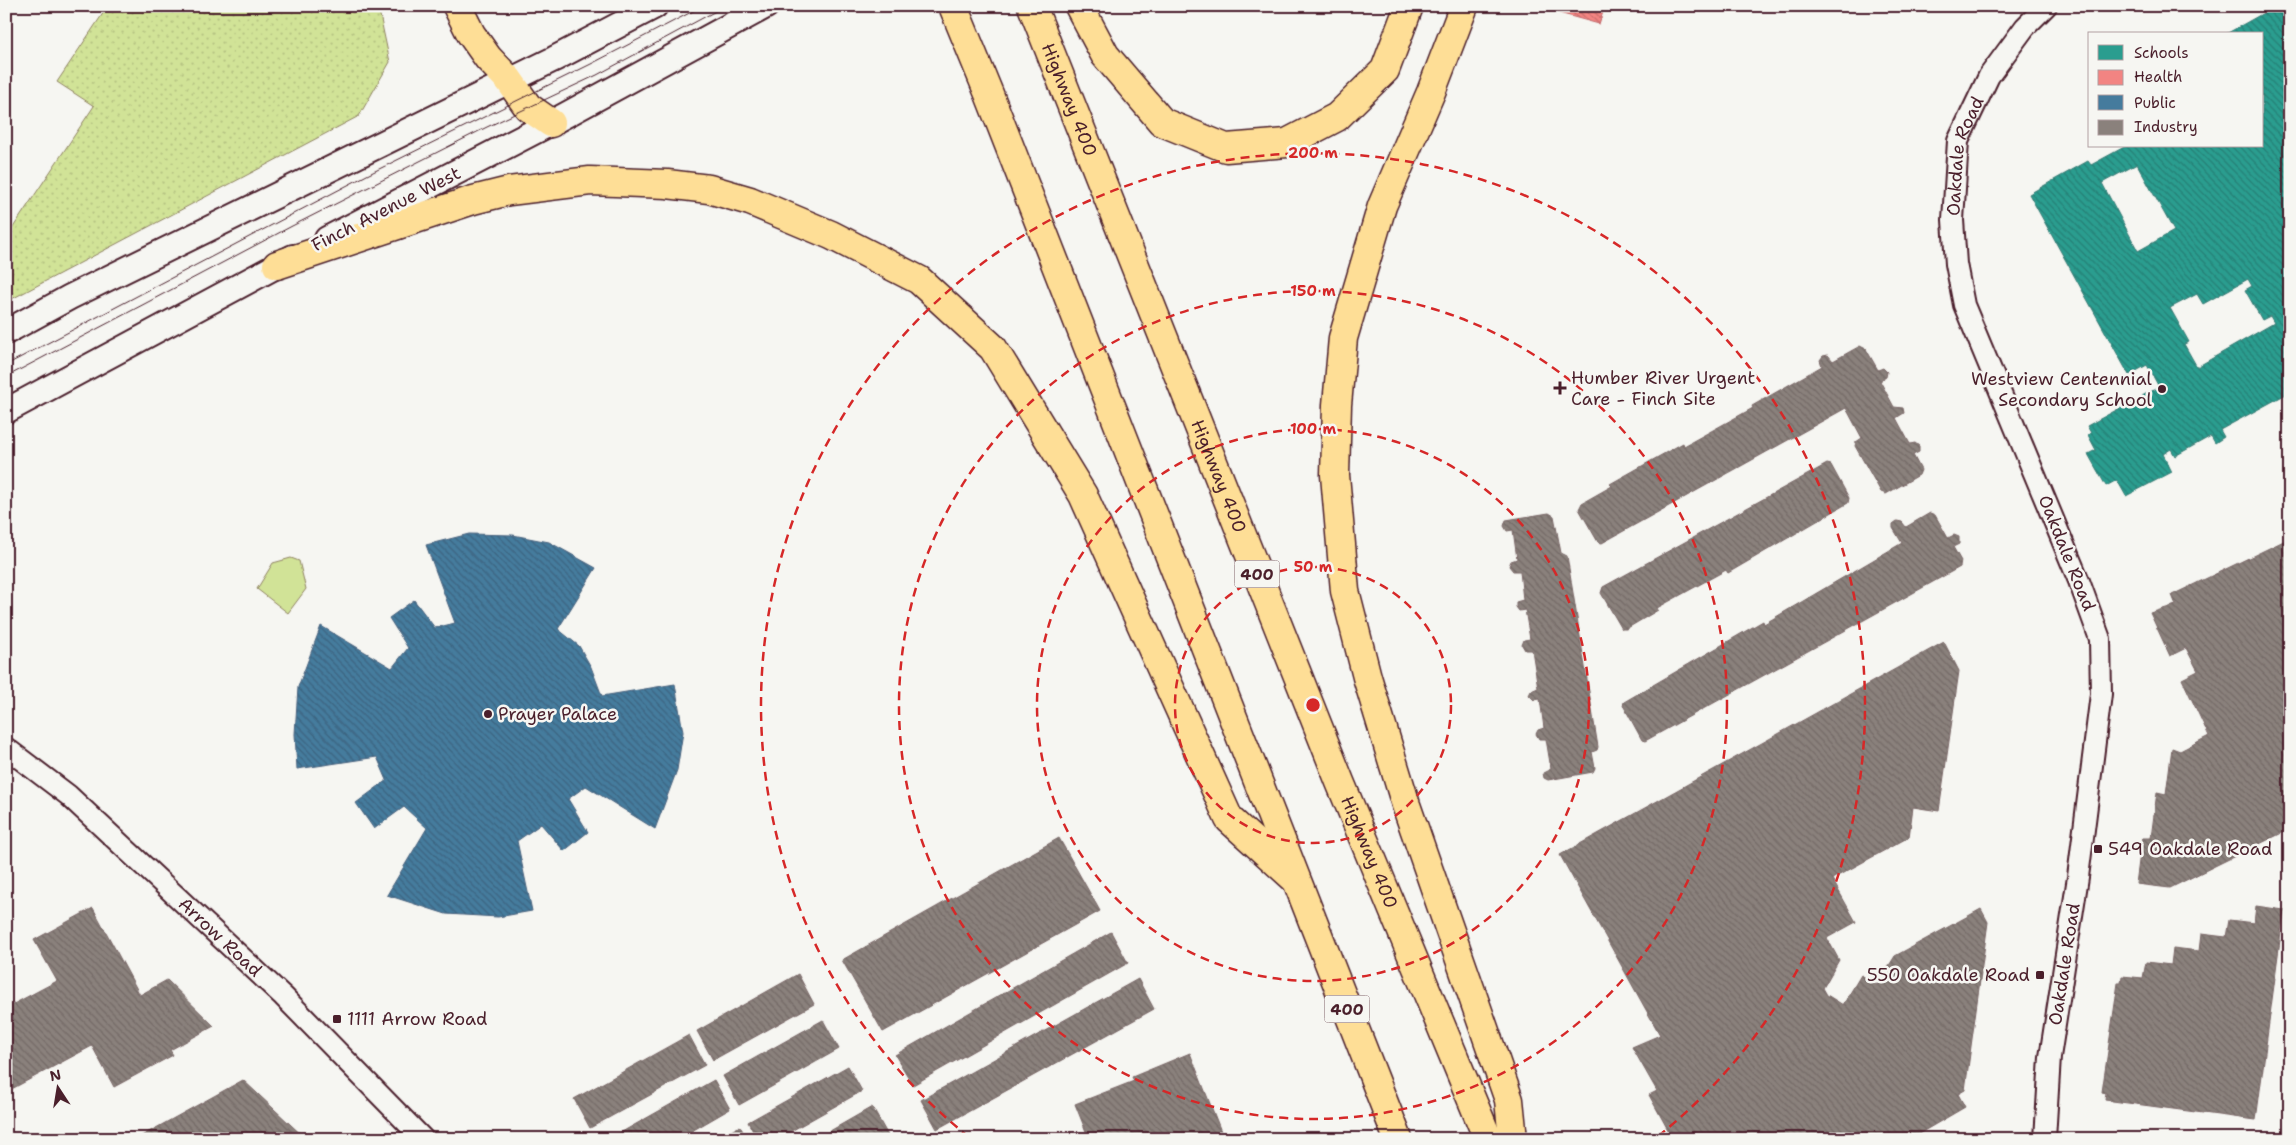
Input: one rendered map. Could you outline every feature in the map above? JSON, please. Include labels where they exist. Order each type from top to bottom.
[{"type":"highway","points":[[457,6],[471,34],[488,58],[509,80],[528,107],[552,123]]},
{"type":"highway","name":"400","points":[[953,6],[1398,1139]]},
{"type":"highway","name":"Highway 400","points":[[1032,6],[1336,772],[1488,1139]]},
{"type":"highway","points":[[1079,6],[1105,55],[1162,122],[1226,148],[1287,143],[1337,117],[1385,70],[1409,6]]},
{"type":"highway","points":[[1464,6],[1431,92],[1382,206],[1346,328],[1337,405],[1335,476],[1345,590],[1367,677],[1406,805],[1509,1100],[1514,1139]]},
{"type":"highway","points":[[277,265],[473,200],[509,191],[590,181],[676,185],[709,189],[750,201],[831,235],[919,280],[994,348],[1083,495],[1229,819],[1295,879]]},
{"type":"main road","points":[[6,332],[70,298],[655,6]]},
{"type":"main road","name":"Finch Avenue West","points":[[6,411],[277,265],[552,123],[766,6]]},
{"type":"street","name":"Oakdale Road","points":[[2045,1139],[2050,1058],[2078,876],[2100,694],[2100,639],[2079,581],[1964,305],[1956,264],[1952,220],[1958,141],[1989,76],[2025,27],[2046,6]]},
{"type":"street","name":"Arrow Road","points":[[6,748],[68,795],[276,989],[423,1139]]},
{"type":"green space","points":[[108,6],[378,6],[390,62],[359,116],[6,302],[6,238],[94,106],[57,82]]},
{"type":"green space","points":[[291,558],[299,561],[306,589],[288,613],[257,589],[273,563]]},
{"type":"building: Schools","points":[[2276,6],[2290,6],[2290,392],[2220,430],[2224,437],[2215,443],[2211,436],[2175,456],[2171,449],[2163,454],[2172,472],[2126,496],[2117,480],[2106,486],[2088,454],[2096,450],[2088,435],[2091,433],[2087,426],[2133,401],[2137,408],[2145,403],[2142,396],[2159,387],[2147,365],[2129,375],[2029,194],[2088,161],[2091,165],[2122,148],[2264,148],[2264,32],[2230,32]],"holes":[[[2137,164],[2174,231],[2138,251],[2102,183]],[[2248,279],[2252,286],[2245,290],[2262,320],[2270,316],[2274,323],[2197,367],[2184,344],[2189,342],[2170,308],[2197,294],[2203,304]]]},
{"type":"building: Health","points":[[1561,6],[1581,6],[1603,12],[1599,24],[1559,13]]},
{"type":"building: Public","name":"Prayer Palace","points":[[469,534],[513,535],[549,542],[596,568],[558,629],[579,646],[591,667],[602,696],[675,684],[683,732],[677,770],[655,829],[586,786],[568,799],[588,832],[564,851],[541,824],[517,841],[532,911],[498,917],[446,914],[387,895],[427,828],[404,807],[374,829],[356,803],[387,780],[377,757],[297,769],[295,734],[298,687],[321,626],[392,668],[408,648],[389,618],[414,600],[435,628],[455,623],[426,545]]},
{"type":"building: Industry","points":[[1860,346],[1866,349],[1878,370],[1883,368],[1887,372],[1886,377],[1880,381],[1894,407],[1903,408],[1904,413],[1896,418],[1910,444],[1915,443],[1919,446],[1919,452],[1913,455],[1921,470],[1919,475],[1886,494],[1881,492],[1855,446],[1856,442],[1862,438],[1846,408],[1602,543],[1598,542],[1579,509],[1582,503],[1612,486],[1610,484],[1683,443],[1684,446],[1753,408],[1752,406],[1822,366],[1820,360],[1823,356],[1828,355],[1833,361]]},
{"type":"building: Industry","points":[[1827,464],[1831,465],[1849,498],[1848,503],[1728,573],[1726,570],[1657,608],[1658,610],[1626,629],[1622,629],[1601,593],[1603,587]]},
{"type":"building: Industry","points":[[1549,513],[1554,516],[1561,553],[1567,556],[1598,747],[1597,750],[1592,752],[1595,768],[1593,772],[1548,780],[1544,778],[1543,773],[1551,769],[1546,739],[1539,739],[1536,734],[1538,730],[1544,728],[1540,699],[1534,700],[1529,695],[1531,691],[1538,688],[1532,650],[1525,650],[1522,645],[1524,640],[1530,639],[1525,610],[1519,611],[1516,607],[1516,602],[1523,600],[1520,571],[1513,571],[1509,566],[1511,561],[1517,559],[1513,530],[1507,531],[1504,526],[1506,520]]},
{"type":"building: Industry","points":[[1930,513],[1935,515],[1948,538],[1954,535],[1959,537],[1959,544],[1953,547],[1961,561],[1960,567],[1645,741],[1642,740],[1623,705],[1624,702],[1763,621],[1764,624],[1902,543],[1893,528],[1893,524],[1897,521],[1902,522],[1906,527]]},
{"type":"building: Industry","points":[[2290,538],[2290,792],[2281,797],[2290,816],[2290,829],[2170,888],[2136,884],[2142,838],[2151,838],[2157,792],[2166,794],[2172,748],[2180,751],[2209,736],[2182,679],[2198,671],[2186,648],[2170,656],[2150,613],[2176,605],[2172,595]]},
{"type":"building: Industry","points":[[1944,642],[1959,671],[1939,811],[1913,807],[1909,837],[1832,879],[1856,922],[1827,938],[1839,960],[1823,988],[1827,995],[1843,1005],[1861,975],[1877,985],[1895,956],[1981,909],[1988,922],[1965,1090],[1958,1094],[1965,1107],[1910,1139],[1673,1139],[1649,1095],[1657,1091],[1632,1047],[1660,1035],[1560,855]]},
{"type":"building: Industry","points":[[1059,838],[1100,911],[883,1032],[842,960]]},
{"type":"building: Industry","points":[[2256,906],[2284,910],[2256,1120],[2105,1100],[2106,1093],[2102,1092],[2118,983],[2121,983],[2122,976],[2143,978],[2146,962],[2171,965],[2173,948],[2199,951],[2201,934],[2226,937],[2229,920],[2254,923]]},
{"type":"building: Industry","points":[[93,908],[140,995],[167,980],[214,1026],[170,1050],[173,1055],[114,1087],[92,1046],[6,1092],[6,1008],[57,981],[34,940]]},
{"type":"building: Industry","points":[[1111,932],[1128,963],[913,1085],[895,1055]]},
{"type":"building: Industry","points":[[798,974],[814,1004],[713,1060],[697,1031]]},
{"type":"building: Industry","points":[[1138,979],[1154,1009],[937,1129],[921,1100]]},
{"type":"building: Industry","points":[[823,1020],[839,1049],[739,1105],[723,1076]]},
{"type":"building: Industry","points":[[689,1035],[705,1065],[590,1128],[574,1099]]},
{"type":"building: Industry","points":[[1190,1053],[1224,1139],[1089,1139],[1075,1104],[1134,1081],[1132,1077]]},
{"type":"building: Industry","points":[[848,1066],[862,1091],[777,1139],[757,1139],[748,1122]]},
{"type":"building: Industry","points":[[243,1080],[306,1139],[136,1139]]},
{"type":"building: Industry","points":[[714,1080],[730,1109],[678,1139],[615,1139],[613,1137]]},
{"type":"building: Industry","points":[[872,1107],[890,1139],[816,1139]]},
{"type":"building: Industry","points":[[740,1126],[747,1139],[717,1139]]},
{"type":"tram line","points":[[6,365],[367,175],[703,6]]},
{"type":"tram line","points":[[6,377],[292,226],[487,127],[597,75],[725,6]]},
{"type":"place","name":"Humber River Urgent Care - Finch Site","points":[[1560,388]]},
{"type":"place","name":"Westview Centennial Secondary School","points":[[2162,389]]},
{"type":"place","name":"Prayer Palace","points":[[488,714]]},
{"type":"place","name":"549 Oakdale Road","points":[[2098,849]]},
{"type":"place","name":"550 Oakdale Road","points":[[2040,975]]},
{"type":"place","name":"1111 Arrow Road","points":[[337,1019]]}]
